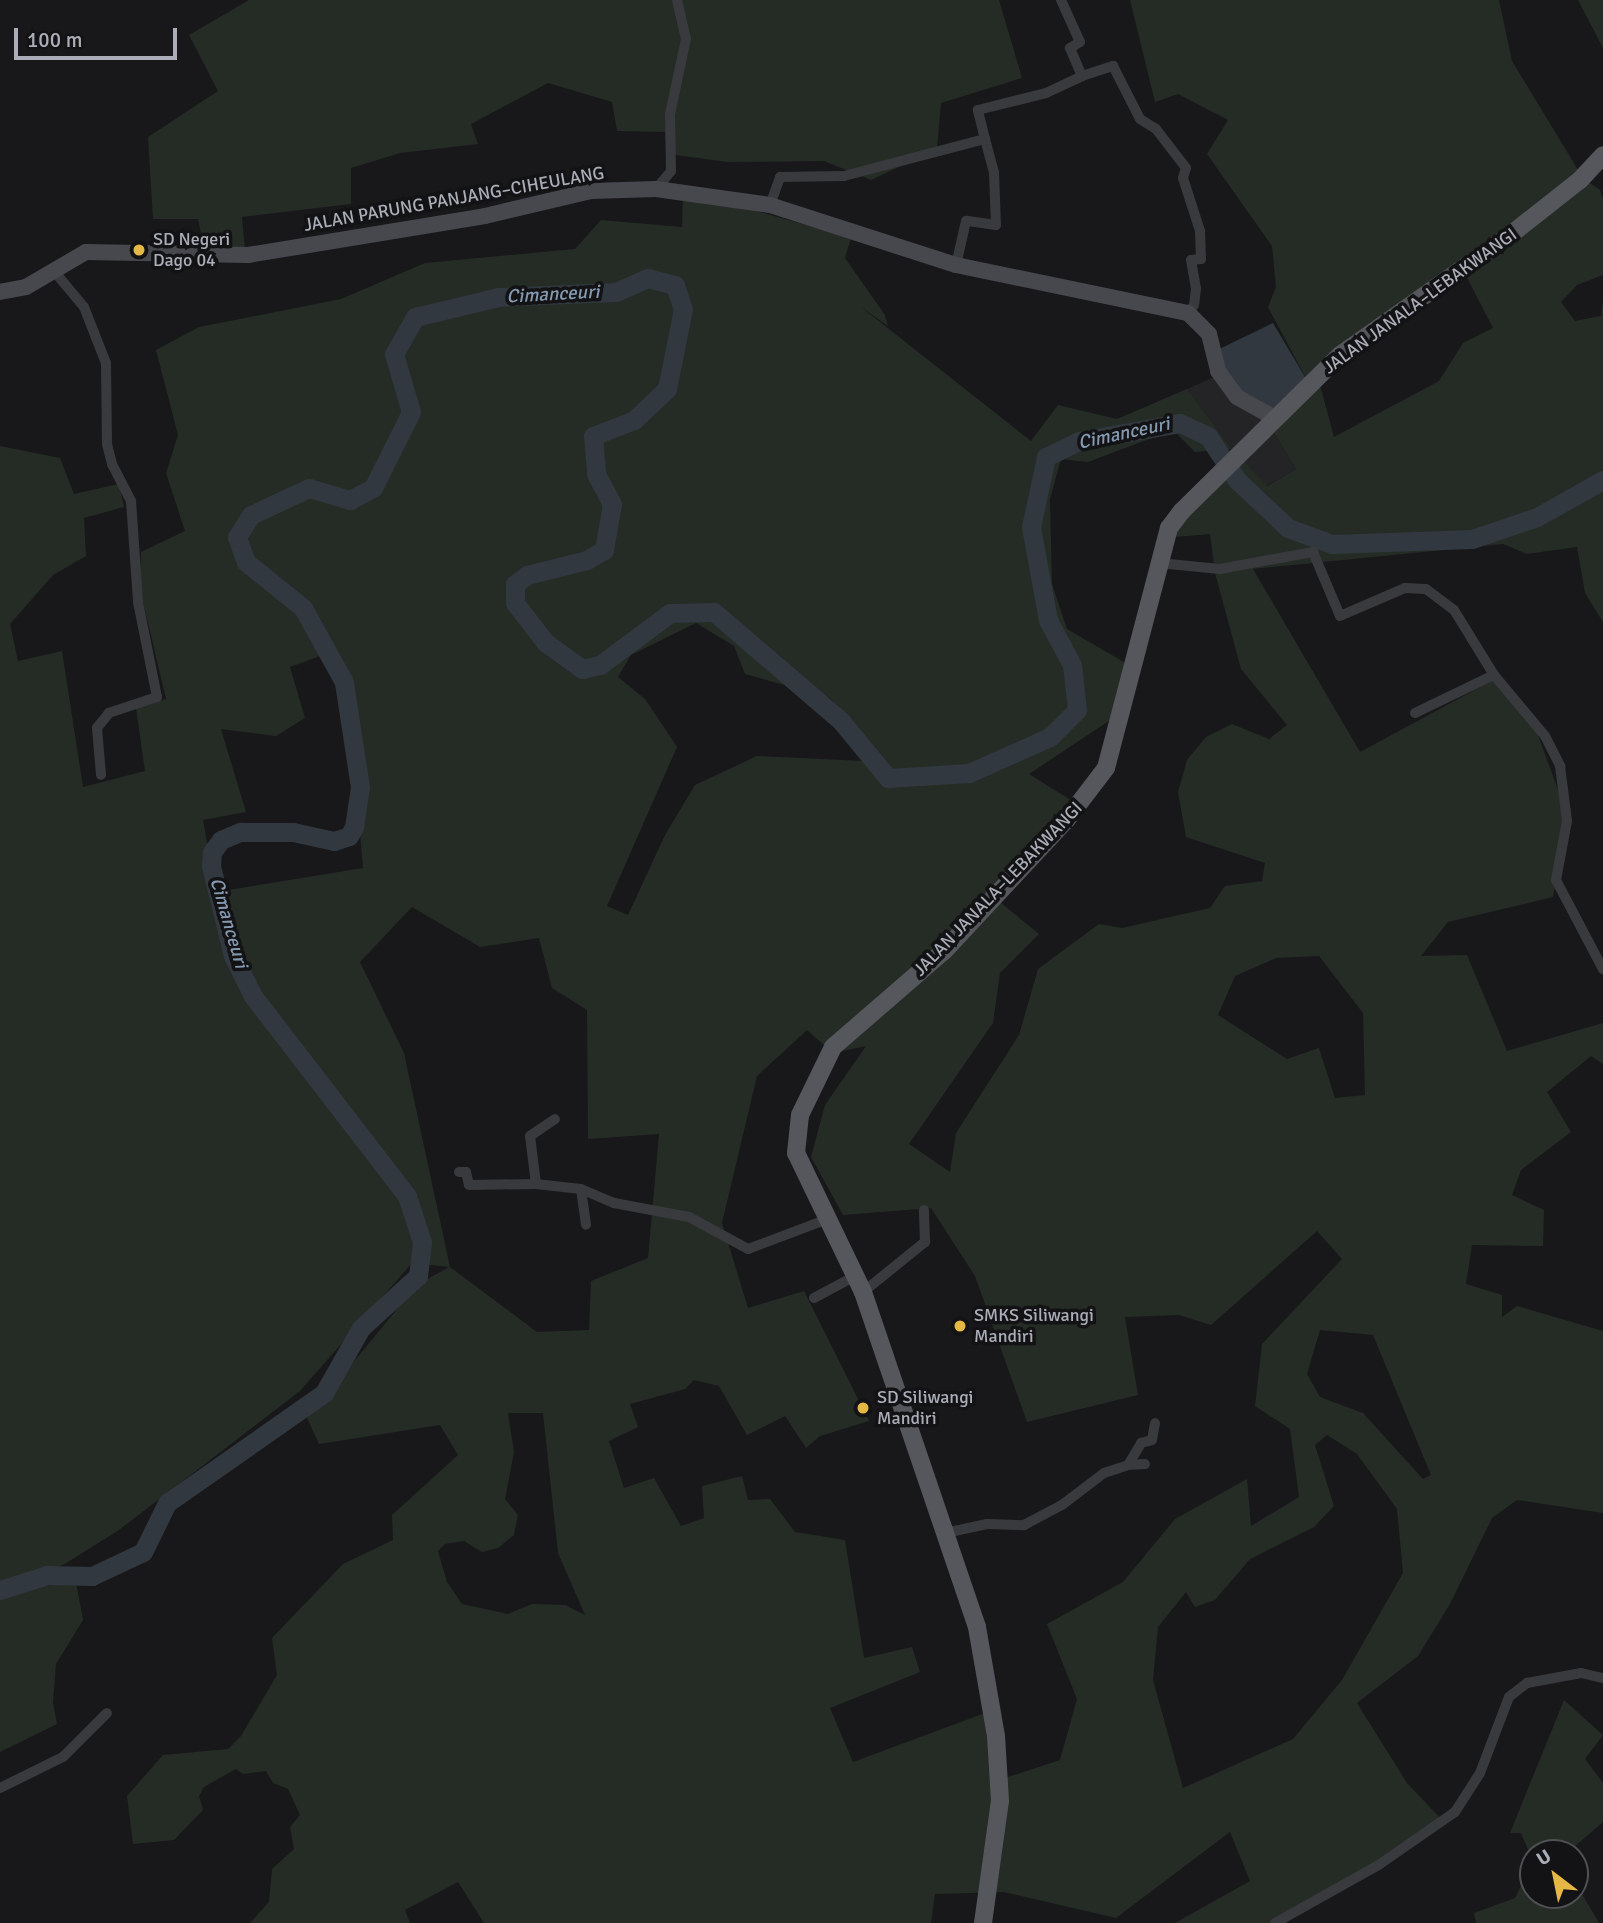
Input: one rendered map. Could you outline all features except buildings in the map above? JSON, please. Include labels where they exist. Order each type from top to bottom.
[{"type":"main road","name":"JALAN JANALA–LEBAKWANGI","points":[[983,1923],[1000,1801],[996,1736],[977,1627],[859,1284],[825,1220],[796,1153],[795,1134],[833,1047],[944,951],[1091,790],[1106,768],[1169,528],[1273,417],[1340,355],[1509,236],[1580,180],[1603,155]]},
{"type":"street","points":[[656,189],[671,171],[670,114],[686,39],[677,0]]},
{"type":"street","points":[[1061,0],[1080,42],[1070,48],[1082,76]]},
{"type":"street","points":[[956,265],[965,221],[996,225],[994,173],[978,110],[1045,93],[1082,76],[1113,66],[1132,97],[1129,102],[1140,119],[1156,129],[1186,168],[1182,178],[1200,232],[1201,259],[1191,260],[1196,289],[1194,305],[1188,313],[1209,334],[1217,371],[1237,397],[1273,417]]},
{"type":"street","points":[[770,205],[780,177],[844,176],[985,139]]},
{"type":"street","name":"JALAN PARUNG PANJANG–CIHEULANG","points":[[0,292],[26,287],[86,252],[248,255],[485,216],[591,191],[656,189],[770,205],[956,265],[1188,313]]},
{"type":"street","points":[[54,271],[84,307],[106,363],[107,444],[112,464],[131,501],[138,602],[157,697],[109,713],[97,728],[101,775]]},
{"type":"street","points":[[1159,563],[1220,569],[1313,552],[1335,612],[1345,618],[1405,588],[1426,589],[1459,616],[1494,675],[1545,736],[1560,766],[1567,821],[1556,880],[1603,969]]},
{"type":"street","points":[[1415,713],[1494,675]]},
{"type":"street","points":[[536,1184],[530,1136],[555,1119]]},
{"type":"street","points":[[458,1172],[466,1172],[469,1185],[536,1184],[580,1189],[614,1203],[698,1220],[748,1249],[825,1220]]},
{"type":"street","points":[[580,1189],[586,1225]]},
{"type":"street","points":[[814,1298],[859,1284],[925,1242],[923,1210]]},
{"type":"street","points":[[1128,1465],[1141,1443],[1152,1440],[1155,1423]]},
{"type":"street","points":[[946,1533],[988,1524],[1024,1525],[1062,1505],[1104,1473],[1128,1465],[1146,1464]]},
{"type":"street","points":[[1275,1923],[1380,1864],[1455,1812],[1480,1773],[1509,1697],[1527,1683],[1581,1673],[1603,1678]]},
{"type":"street","points":[[0,1788],[63,1757],[107,1713]]},
{"type":"shaded area","points":[[249,0],[999,0],[1022,78],[941,103],[937,149],[871,180],[824,161],[728,162],[667,154],[665,132],[617,131],[612,102],[548,83],[471,124],[478,144],[400,153],[351,168],[351,204],[242,217],[245,250],[205,253],[198,219],[153,219],[148,137],[218,91],[189,35]]},
{"type":"shaded area","points":[[1130,0],[1499,0],[1512,61],[1583,178],[1600,190],[1603,199],[1603,275],[1577,285],[1561,302],[1575,321],[1601,316],[1603,300],[1603,622],[1585,593],[1577,547],[1527,554],[1503,544],[1253,569],[1360,752],[1499,677],[1535,727],[1568,817],[1553,897],[1448,922],[1421,956],[1467,955],[1507,1051],[1603,1023],[1603,1064],[1591,1056],[1547,1092],[1571,1132],[1521,1170],[1512,1195],[1544,1210],[1543,1246],[1472,1245],[1466,1284],[1502,1295],[1502,1317],[1517,1306],[1603,1331],[1603,1513],[1517,1500],[1492,1518],[1450,1604],[1418,1656],[1357,1703],[1407,1783],[1445,1823],[1280,1923],[1175,1923],[1250,1881],[1230,1832],[1116,1918],[1004,1892],[935,1894],[931,1923],[484,1923],[458,1882],[405,1910],[410,1923],[250,1923],[269,1902],[272,1869],[294,1849],[290,1827],[300,1815],[288,1789],[273,1783],[266,1771],[243,1774],[236,1769],[204,1787],[199,1796],[203,1810],[174,1840],[133,1844],[127,1796],[163,1755],[228,1749],[241,1736],[277,1675],[272,1638],[343,1564],[393,1540],[392,1515],[458,1455],[440,1425],[319,1444],[302,1407],[332,1388],[417,1285],[449,1267],[412,1263],[300,1391],[119,1530],[63,1565],[0,1582],[0,446],[60,458],[74,494],[119,484],[124,507],[84,518],[86,556],[53,575],[10,624],[18,661],[62,651],[83,787],[145,771],[136,708],[166,699],[140,589],[141,552],[185,531],[166,473],[178,435],[156,350],[199,327],[341,299],[425,263],[575,249],[601,220],[682,227],[683,197],[725,202],[851,238],[845,258],[885,315],[888,326],[861,307],[1031,441],[1058,405],[1117,419],[1187,389],[1232,449],[1267,486],[1296,469],[1268,423],[1308,382],[1268,307],[1276,287],[1272,246],[1207,154],[1228,120],[1178,94],[1155,102]],"holes":[[[1463,270],[1493,328],[1463,343],[1439,381],[1334,437],[1317,374]],[[1173,430],[1195,452],[1231,449],[1164,538],[1210,534],[1215,573],[1241,669],[1287,725],[1269,739],[1232,724],[1206,737],[1187,760],[1178,792],[1186,837],[1265,863],[1262,881],[1225,886],[1210,908],[1122,928],[1099,924],[1038,969],[1019,1035],[956,1133],[950,1172],[909,1144],[993,1023],[1000,973],[1039,934],[1001,903],[1085,809],[1029,774],[1124,711],[1129,665],[1067,629],[1052,584],[1050,499],[1061,459],[1088,462]],[[696,623],[734,646],[745,674],[830,698],[885,762],[757,756],[695,785],[665,835],[628,915],[607,906],[677,747],[645,699],[618,677],[631,655]],[[320,656],[347,679],[363,868],[216,892],[203,820],[246,812],[221,729],[276,736],[305,718],[290,667]],[[412,907],[480,947],[539,938],[552,988],[587,1010],[588,1139],[659,1134],[648,1258],[591,1281],[589,1330],[537,1332],[450,1267],[404,1053],[360,962]],[[1319,956],[1363,1013],[1365,1095],[1335,1098],[1319,1048],[1287,1059],[1218,1015],[1235,976],[1276,958]],[[807,1030],[833,1053],[866,1046],[825,1105],[811,1157],[843,1215],[931,1208],[975,1276],[1027,1422],[1138,1395],[1125,1317],[1179,1315],[1211,1325],[1317,1231],[1342,1259],[1262,1344],[1255,1406],[1290,1429],[1299,1497],[1251,1526],[1247,1479],[1175,1519],[1123,1582],[1047,1624],[1077,1699],[1060,1760],[1005,1778],[993,1710],[853,1762],[830,1708],[920,1672],[912,1647],[864,1658],[845,1540],[795,1532],[770,1499],[748,1500],[742,1476],[702,1486],[704,1518],[681,1526],[654,1478],[624,1488],[609,1441],[638,1427],[630,1404],[685,1389],[694,1380],[719,1386],[747,1435],[785,1416],[806,1448],[820,1436],[869,1421],[804,1291],[748,1308],[722,1223],[757,1076]],[[1320,1330],[1373,1335],[1431,1475],[1423,1479],[1363,1413],[1320,1397],[1307,1374]],[[508,1413],[543,1413],[558,1553],[585,1615],[565,1605],[532,1604],[508,1614],[462,1604],[447,1582],[438,1551],[445,1544],[464,1541],[482,1552],[498,1548],[514,1535],[518,1515],[505,1499],[514,1452]],[[1327,1435],[1357,1454],[1397,1509],[1403,1573],[1342,1680],[1293,1739],[1183,1788],[1153,1680],[1158,1627],[1186,1592],[1195,1607],[1215,1600],[1250,1559],[1314,1527],[1334,1506],[1315,1445]]]},
{"type":"shaded area","points":[[1578,0],[1603,0],[1603,48]]},
{"type":"shaded area","points":[[1273,323],[1308,382],[1275,412],[1241,402],[1211,353]]},
{"type":"shaded area","points":[[1219,375],[1268,423],[1296,469],[1266,486],[1232,449],[1187,389]]},
{"type":"shaded area","points":[[76,1582],[83,1620],[56,1664],[53,1702],[57,1724],[0,1752],[0,1600],[27,1588]]},
{"type":"shaded area","points":[[1564,1700],[1603,1735],[1585,1759],[1603,1783],[1603,1822],[1583,1839],[1524,1839],[1521,1833],[1510,1833]]},
{"type":"shaded area","points":[[1519,1890],[1519,1909],[1589,1909],[1589,1906],[1599,1923],[1476,1923],[1474,1913],[1515,1898]]},
{"type":"waterway","name":"Cimanceuri","points":[[0,1590],[47,1575],[92,1576],[143,1552],[167,1503],[324,1393],[361,1328],[418,1276],[422,1242],[407,1196],[253,996],[233,956],[211,866],[212,852],[221,840],[240,832],[293,832],[334,841],[349,836],[354,827],[360,787],[344,682],[303,608],[246,562],[237,537],[251,515],[309,488],[350,500],[373,488],[411,412],[394,354],[415,317],[498,297],[616,292],[648,278],[675,285],[683,309],[667,389],[634,420],[593,436],[596,474],[612,504],[604,550],[587,560],[527,575],[515,584],[515,603],[545,642],[582,669],[600,665],[670,613],[714,612],[841,721],[888,778],[969,773],[1050,737],[1077,710],[1072,665],[1048,620],[1031,527],[1046,457],[1079,441],[1180,423],[1208,436],[1237,480],[1288,528],[1332,544],[1472,539],[1537,517],[1603,480]]},
{"type":"place","name":"SD Negeri Dago 04","points":[[139,250]]},
{"type":"place","name":"SMKS Siliwangi Mandiri","points":[[960,1326]]},
{"type":"place","name":"SD Siliwangi Mandiri","points":[[863,1408]]}]
